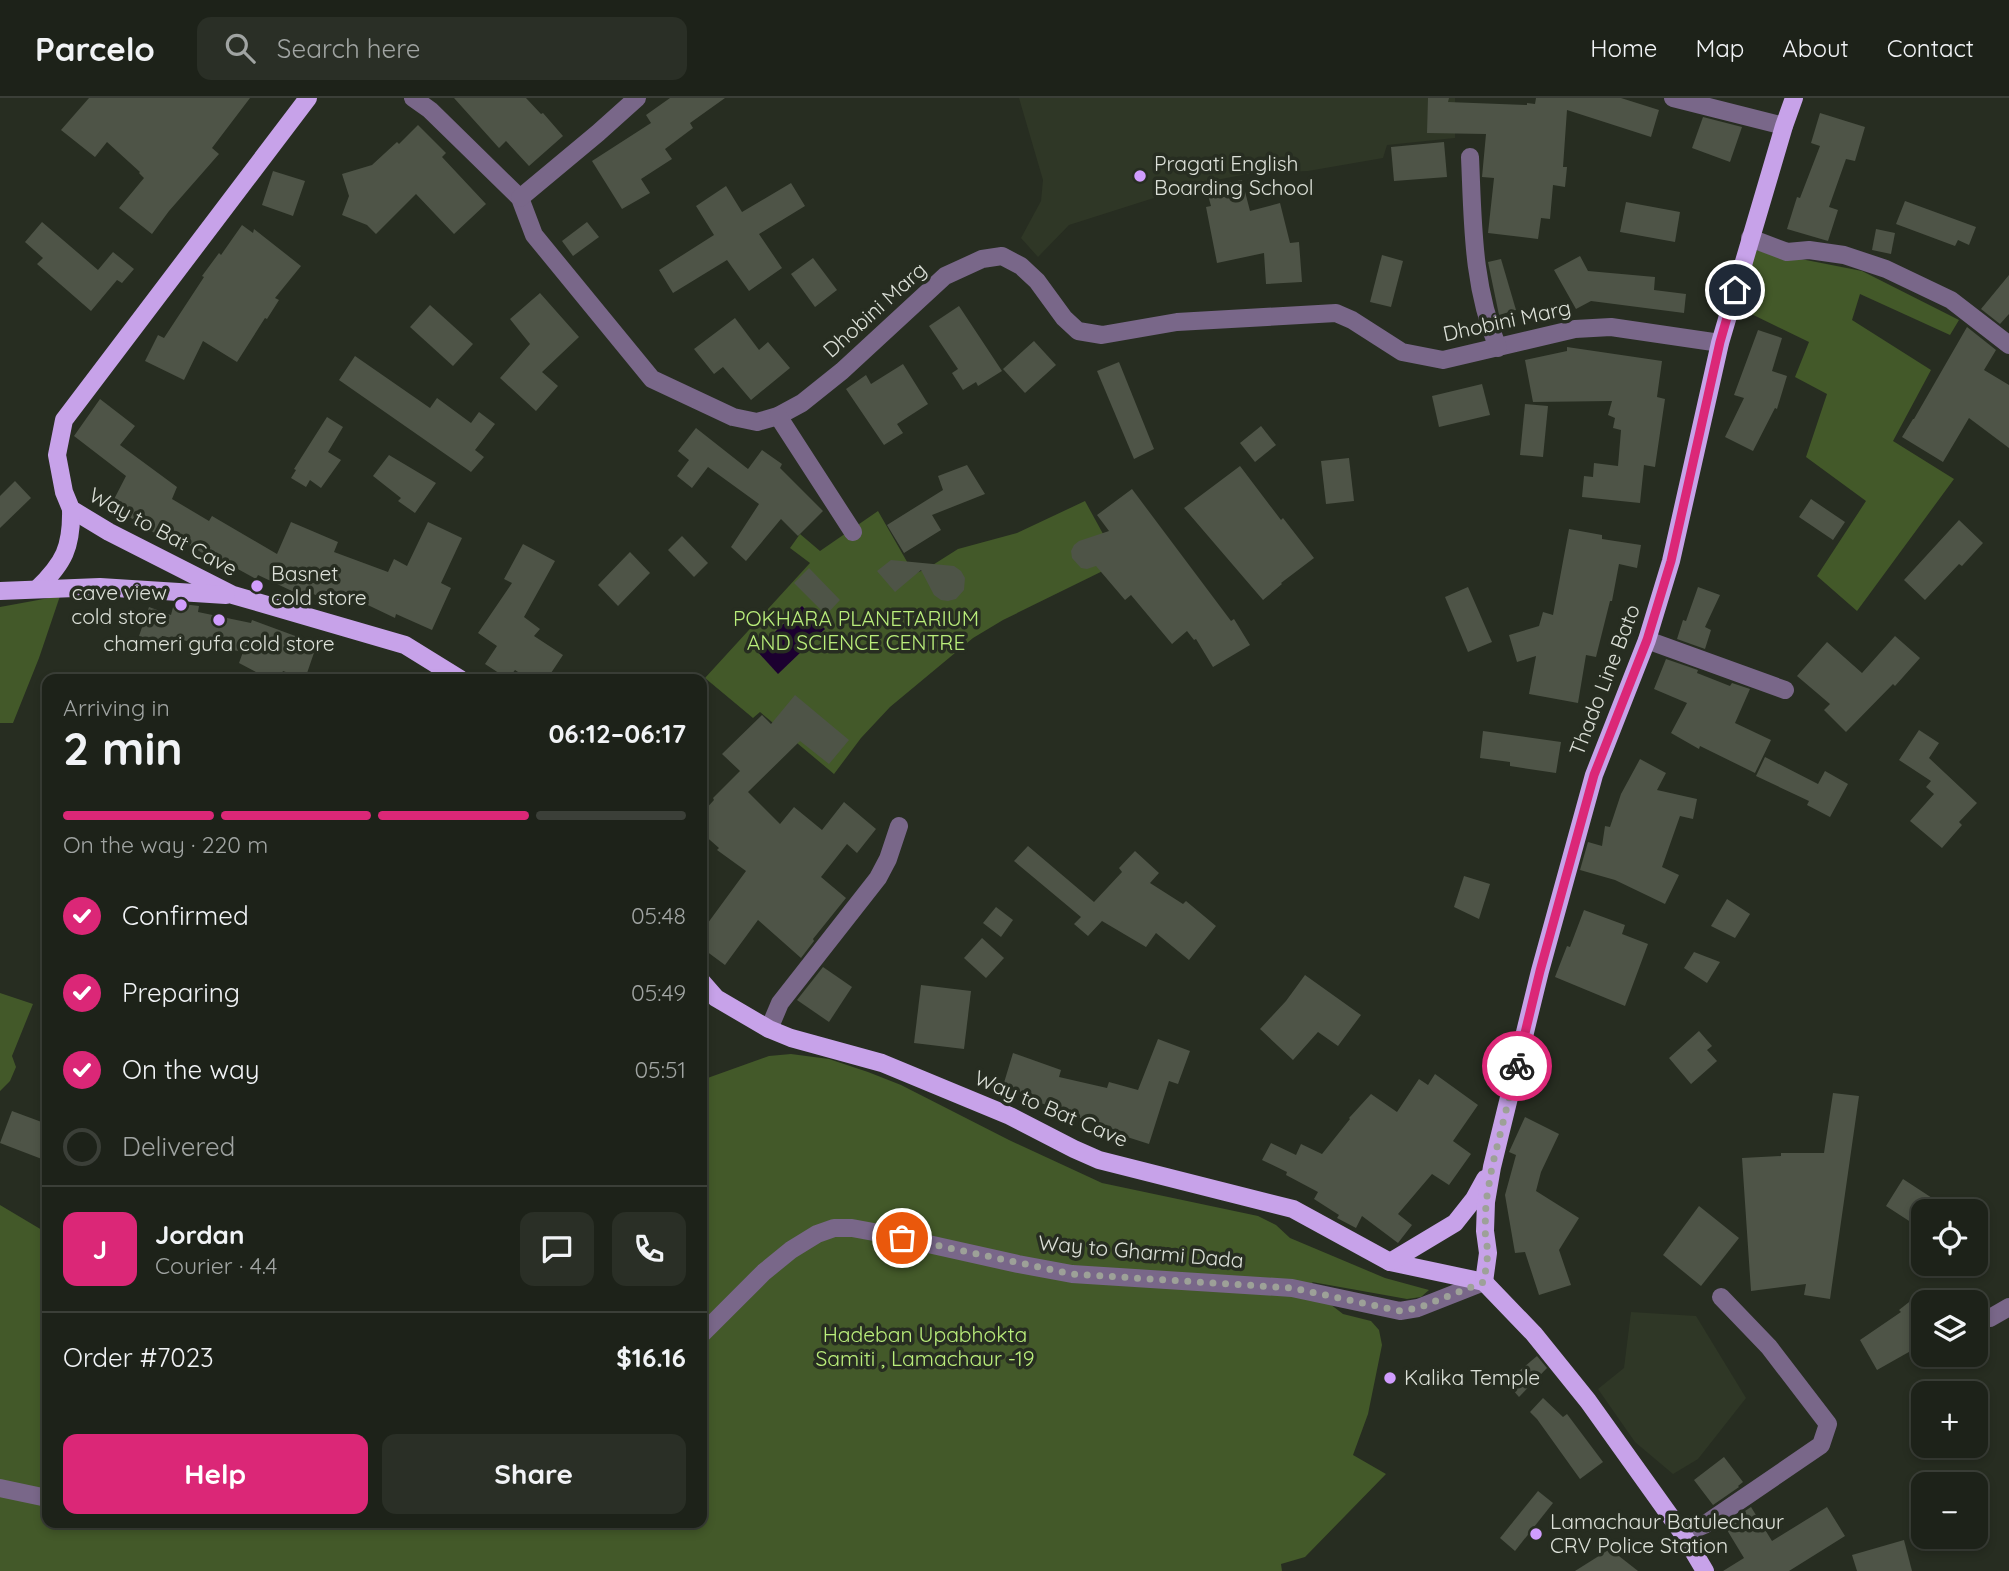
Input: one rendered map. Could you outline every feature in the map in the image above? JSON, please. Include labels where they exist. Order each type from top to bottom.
[{"type":"main road","name":"Way to Bat Cave","points":[[308,98],[64,420],[57,455],[64,492],[71,509],[109,532],[233,595],[405,645],[452,674]]},
{"type":"main road","name":"Thado Line Bato","points":[[1484,1282],[1488,1253],[1485,1231],[1486,1202],[1492,1167],[1540,971],[1594,775],[1647,640],[1671,561],[1720,342],[1794,98]]},
{"type":"main road","points":[[37,589],[56,571],[66,551],[72,529],[71,509]]},
{"type":"main road","points":[[0,591],[100,587],[233,595]]},
{"type":"main road","name":"Way to Bat Cave","points":[[707,988],[716,998],[769,1029],[882,1063],[1010,1116],[1099,1160],[1293,1209],[1390,1262],[1484,1282]]},
{"type":"main road","points":[[1390,1262],[1455,1223],[1474,1199],[1492,1167]]},
{"type":"main road","points":[[1484,1282],[1534,1334],[1588,1401],[1683,1534],[1705,1571]]},
{"type":"street","name":"Dhobini Marg","points":[[413,98],[430,110],[520,198],[534,235],[652,379],[733,417],[757,422],[779,416],[802,403],[842,372],[945,276],[982,259],[1002,256],[1021,266],[1037,281],[1064,318],[1078,331],[1102,335],[1177,322],[1336,313],[1352,320],[1402,352],[1443,360],[1575,329],[1611,327],[1720,342]]},
{"type":"street","points":[[520,198],[636,98]]},
{"type":"street","points":[[1673,98],[1784,125]]},
{"type":"street","points":[[1470,157],[1476,268],[1487,322],[1497,348]]},
{"type":"street","points":[[1750,238],[1787,252],[1809,250],[1844,255],[1886,269],[1951,300],[2009,345]]},
{"type":"street","points":[[779,416],[853,532]]},
{"type":"street","points":[[1647,640],[1785,690]]},
{"type":"street","points":[[769,1029],[780,1003],[878,878],[888,859],[899,826]]},
{"type":"street","name":"Way to Gharmi Dada","points":[[707,1329],[764,1272],[791,1250],[817,1234],[834,1228],[879,1233],[1072,1274],[1292,1288],[1400,1311],[1418,1308],[1484,1282]]},
{"type":"street","points":[[1683,1534],[1704,1525],[1821,1445],[1828,1424],[1769,1347],[1721,1297]]},
{"type":"street","points":[[1990,1318],[2009,1307]]},
{"type":"street","points":[[0,1488],[42,1497]]},
{"type":"shaded area","name":"Pragati English Boarding School","points":[[1019,98],[1455,98],[1455,138],[1387,145],[1383,158],[1308,171],[1247,174],[1201,183],[1069,225],[1038,257],[1021,238],[1041,201],[1043,180]]},
{"type":"shaded area","points":[[802,606],[825,629],[778,674],[756,650]]},
{"type":"shaded area","points":[[1631,1312],[1696,1316],[1746,1398],[1698,1459],[1673,1474],[1635,1442],[1598,1389],[1624,1368]]},
{"type":"green space","points":[[1755,250],[1862,271],[1959,320],[1950,335],[1860,294],[1852,320],[1931,370],[1893,441],[1954,479],[1857,611],[1817,576],[1866,501],[1806,457],[1827,394],[1795,377],[1809,342],[1737,307]]},
{"type":"green space","name":"POKHARA PLANETARIUM AND SCIENCE CENTRE","points":[[1085,501],[1119,563],[1003,620],[973,638],[890,707],[861,738],[834,774],[760,712],[753,718],[707,680],[707,676],[810,563],[790,548],[800,534],[820,551],[878,511],[914,574],[958,549],[1017,533]]},
{"type":"green space","points":[[60,596],[13,723],[0,723],[0,607]]},
{"type":"green space","points":[[0,993],[33,1004],[12,1056],[16,1067],[10,1081],[0,1091]]},
{"type":"green space","name":"Hadeban Upabhokta Samiti , Lamachaur -19","points":[[791,1054],[829,1059],[868,1072],[901,1085],[1009,1140],[1102,1183],[1258,1216],[1276,1225],[1290,1238],[1385,1278],[1429,1290],[1421,1297],[1407,1299],[1312,1282],[1321,1297],[1343,1314],[1371,1321],[1379,1330],[1382,1345],[1368,1414],[1353,1455],[1386,1474],[1305,1557],[1281,1564],[1282,1571],[0,1571],[0,1205],[42,1230],[42,1528],[707,1528],[707,1078],[769,1056]]},
{"type":"building","points":[[89,98],[250,98],[212,148],[219,154],[152,234],[119,208],[144,178],[140,172],[107,142],[95,157],[61,130]]},
{"type":"building","points":[[454,98],[526,98],[563,136],[529,166],[506,141],[499,148]]},
{"type":"building","points":[[670,98],[725,98],[690,123],[693,128],[665,149],[672,159],[641,179],[650,193],[622,209],[592,161],[651,123],[646,115]]},
{"type":"building","points":[[1428,98],[1449,98],[1448,102],[1527,105],[1535,104],[1536,98],[1621,98],[1659,110],[1651,137],[1567,110],[1563,167],[1567,167],[1565,187],[1553,185],[1550,219],[1541,218],[1538,239],[1488,233],[1494,178],[1482,177],[1486,134],[1427,133]]},
{"type":"building","points":[[1820,113],[1865,127],[1855,161],[1846,159],[1829,207],[1838,210],[1828,241],[1787,229],[1797,197],[1800,198],[1820,146],[1811,143]]},
{"type":"building","points":[[1703,117],[1742,127],[1730,162],[1692,148]]},
{"type":"building","points":[[418,125],[446,153],[442,157],[486,204],[454,234],[416,194],[376,234],[367,225],[342,215],[349,196],[342,174],[372,165]]},
{"type":"building","points":[[1444,142],[1447,177],[1394,181],[1391,147]]},
{"type":"building","points":[[273,171],[305,181],[293,216],[262,205]]},
{"type":"building","points":[[1242,180],[1250,211],[1280,203],[1290,243],[1299,242],[1302,282],[1266,284],[1264,253],[1217,263],[1206,207],[1211,206],[1206,188]]},
{"type":"building","points":[[791,183],[805,206],[759,234],[782,268],[749,291],[727,260],[673,293],[659,270],[714,235],[696,206],[726,186],[742,212]]},
{"type":"building","points":[[1905,201],[1976,227],[1969,245],[1958,240],[1955,246],[1896,224]]},
{"type":"building","points":[[1626,202],[1680,212],[1675,242],[1620,232]]},
{"type":"building","points":[[42,222],[98,270],[113,252],[134,269],[122,283],[117,280],[91,311],[37,264],[43,258],[25,242]]},
{"type":"building","points":[[587,222],[599,237],[573,256],[562,241]]},
{"type":"building","points":[[242,225],[253,233],[254,229],[301,266],[275,298],[279,300],[237,362],[203,341],[184,380],[145,361],[158,335],[164,338],[204,277],[202,276]]},
{"type":"building","points":[[1876,229],[1895,233],[1891,254],[1872,250]]},
{"type":"building","points":[[1382,255],[1403,261],[1391,307],[1370,302]]},
{"type":"building","points":[[1580,256],[1588,271],[1655,277],[1654,290],[1686,294],[1684,313],[1591,301],[1576,309],[1554,270]]},
{"type":"building","points":[[813,258],[837,290],[815,307],[791,274]]},
{"type":"building","points":[[1501,259],[1516,310],[1499,315],[1488,262]]},
{"type":"building","points":[[2009,275],[2009,314],[2000,324],[1981,309]]},
{"type":"building","points":[[540,293],[579,337],[542,372],[558,386],[536,411],[500,378],[530,344],[510,319]]},
{"type":"building","points":[[430,305],[473,344],[453,366],[410,327]]},
{"type":"building","points":[[959,306],[1002,371],[978,386],[976,382],[963,390],[952,373],[958,369],[929,326]]},
{"type":"building","points":[[735,318],[759,350],[768,342],[790,368],[751,400],[723,367],[714,374],[694,349]]},
{"type":"building","points":[[1967,327],[1996,350],[1984,370],[2009,385],[2009,448],[1969,418],[1943,462],[1902,437]]},
{"type":"building","points":[[1758,330],[1782,338],[1772,371],[1787,376],[1777,409],[1775,408],[1753,451],[1725,437],[1744,398],[1734,395]]},
{"type":"building","points":[[1034,341],[1056,365],[1025,393],[1003,369]]},
{"type":"building","points":[[1567,347],[1662,361],[1657,397],[1665,399],[1655,467],[1644,465],[1640,503],[1582,497],[1584,476],[1593,477],[1594,463],[1618,466],[1621,430],[1613,428],[1615,418],[1608,415],[1612,401],[1533,402],[1525,360],[1567,351]]},
{"type":"building","points":[[355,356],[430,408],[437,398],[471,423],[479,412],[495,424],[475,450],[484,457],[471,472],[339,380]]},
{"type":"building","points":[[1119,362],[1154,449],[1134,459],[1097,371]]},
{"type":"building","points":[[903,364],[928,404],[897,424],[903,433],[884,445],[846,389],[866,375],[871,384]]},
{"type":"building","points":[[1482,384],[1490,415],[1439,427],[1432,396]]},
{"type":"building","points":[[100,399],[135,426],[120,445],[177,487],[172,499],[209,521],[212,516],[277,554],[291,522],[338,542],[334,552],[388,572],[394,559],[407,566],[428,522],[462,538],[441,583],[451,588],[432,630],[396,614],[395,618],[351,597],[348,606],[313,594],[311,600],[258,575],[256,579],[216,557],[214,560],[176,537],[172,544],[146,526],[110,507],[126,476],[74,436]]},
{"type":"building","points":[[1525,404],[1548,406],[1543,457],[1520,455]]},
{"type":"building","points":[[327,417],[343,427],[328,452],[341,460],[321,488],[310,480],[306,487],[291,478]]},
{"type":"building","points":[[1261,426],[1276,445],[1255,462],[1240,443]]},
{"type":"building","points":[[696,428],[748,469],[762,450],[782,464],[780,468],[823,511],[798,536],[781,519],[746,561],[731,547],[759,504],[708,467],[692,488],[677,476],[689,460],[678,451]]},
{"type":"building","points":[[389,455],[436,483],[415,513],[398,501],[401,498],[373,476]]},
{"type":"building","points":[[1349,458],[1354,501],[1326,504],[1321,461]]},
{"type":"building","points":[[967,465],[985,494],[932,515],[941,530],[904,553],[887,525],[943,490],[938,476]]},
{"type":"building","points":[[1240,466],[1314,558],[1263,600],[1184,508]]},
{"type":"building","points":[[15,481],[31,498],[0,528],[0,496]]},
{"type":"building","points":[[1132,489],[1231,621],[1234,619],[1250,645],[1213,667],[1196,639],[1187,631],[1172,644],[1131,595],[1125,600],[1096,566],[1081,568],[1072,558],[1071,551],[1079,541],[1109,531],[1097,515]]},
{"type":"building","points":[[1811,499],[1845,522],[1833,540],[1799,517]]},
{"type":"building","points":[[1959,520],[1983,543],[1925,600],[1904,580]]},
{"type":"building","points":[[1569,529],[1602,535],[1602,539],[1641,545],[1637,568],[1619,564],[1596,657],[1586,655],[1578,703],[1529,694],[1536,656],[1517,662],[1509,635],[1539,626],[1543,612],[1553,615]]},
{"type":"building","points":[[682,536],[708,563],[694,577],[668,550]]},
{"type":"building","points":[[523,544],[555,561],[524,617],[540,629],[534,636],[563,655],[550,674],[521,674],[515,670],[512,674],[500,674],[485,664],[497,646],[478,633],[512,583],[504,579]]},
{"type":"building","points":[[630,552],[650,573],[618,606],[598,585]]},
{"type":"building","points":[[891,560],[954,566],[965,578],[964,590],[956,599],[941,600],[934,595],[921,570],[895,592],[877,571]]},
{"type":"building","points":[[809,568],[840,600],[826,615],[794,583]]},
{"type":"building","points":[[1468,587],[1492,642],[1468,652],[1445,597]]},
{"type":"building","points":[[1698,587],[1720,595],[1705,627],[1711,630],[1705,649],[1677,639]]},
{"type":"building","points":[[174,603],[199,606],[198,612],[251,623],[252,620],[317,644],[307,674],[283,671],[282,674],[260,674],[239,663],[243,652],[162,636],[159,643],[139,636],[149,607],[171,615]]},
{"type":"building","points":[[1895,636],[1920,658],[1895,686],[1893,684],[1846,732],[1824,710],[1830,704],[1797,676],[1827,642],[1862,673]]},
{"type":"building","points":[[1666,659],[1698,670],[1697,673],[1730,686],[1732,683],[1750,689],[1735,723],[1771,740],[1755,773],[1700,746],[1699,749],[1671,733],[1687,703],[1654,689]]},
{"type":"building","points":[[795,695],[849,740],[829,764],[800,741],[748,792],[780,824],[794,807],[822,830],[844,802],[876,829],[857,853],[847,844],[821,877],[846,898],[801,958],[758,920],[725,965],[707,952],[707,924],[746,871],[717,850],[719,848],[707,837],[707,808],[740,771],[722,754],[762,715],[771,724]]},
{"type":"building","points":[[1919,730],[1939,743],[1929,758],[1977,803],[1959,822],[1962,825],[1942,848],[1910,821],[1934,794],[1926,787],[1931,781],[1899,760]]},
{"type":"building","points":[[1483,731],[1561,742],[1556,773],[1480,758]]},
{"type":"building","points":[[1765,757],[1818,784],[1825,771],[1848,784],[1830,817],[1807,805],[1809,801],[1756,776]]},
{"type":"building","points":[[1640,759],[1666,773],[1657,790],[1697,799],[1693,819],[1680,816],[1662,867],[1679,875],[1665,904],[1615,880],[1580,870],[1588,842],[1602,846],[1605,826],[1610,827],[1621,794]]},
{"type":"building","points":[[1028,846],[1094,902],[1122,872],[1119,868],[1135,851],[1159,873],[1150,883],[1183,904],[1186,901],[1216,926],[1189,960],[1156,933],[1146,947],[1102,921],[1088,936],[1074,924],[1081,917],[1014,861]]},
{"type":"building","points":[[1464,876],[1490,884],[1479,919],[1454,907]]},
{"type":"building","points":[[1727,899],[1750,914],[1735,938],[1711,926]]},
{"type":"building","points":[[996,907],[1013,920],[1001,937],[983,923]]},
{"type":"building","points":[[1584,910],[1625,925],[1622,934],[1648,944],[1625,1006],[1555,977]]},
{"type":"building","points":[[982,938],[1004,958],[986,978],[964,958]]},
{"type":"building","points":[[1694,952],[1720,962],[1707,983],[1684,968]]},
{"type":"building","points":[[823,967],[852,987],[829,1022],[797,1000]]},
{"type":"building","points":[[1305,975],[1361,1015],[1338,1046],[1318,1032],[1293,1060],[1260,1029]]},
{"type":"building","points":[[921,985],[971,991],[964,1049],[914,1043]]},
{"type":"building","points":[[1699,1031],[1712,1046],[1707,1050],[1717,1061],[1691,1084],[1669,1058]]},
{"type":"building","points":[[1158,1039],[1190,1051],[1178,1084],[1169,1081],[1149,1144],[1124,1136],[1125,1132],[1097,1125],[1098,1122],[1063,1114],[1064,1111],[1032,1100],[1034,1096],[1003,1086],[1013,1053],[1061,1070],[1059,1077],[1107,1088],[1109,1082],[1138,1090]]},
{"type":"building","points":[[1435,1074],[1478,1105],[1453,1141],[1471,1154],[1449,1185],[1432,1174],[1398,1214],[1412,1225],[1398,1243],[1362,1216],[1356,1228],[1337,1218],[1339,1215],[1314,1199],[1318,1192],[1262,1160],[1271,1143],[1296,1155],[1301,1144],[1322,1154],[1371,1094],[1397,1112],[1419,1079],[1428,1085]]},
{"type":"building","points":[[1833,1093],[1859,1096],[1830,1299],[1804,1295],[1806,1284],[1751,1291],[1742,1158],[1781,1156],[1781,1153],[1824,1153]]},
{"type":"building","points":[[12,1111],[42,1122],[42,1159],[0,1143]]},
{"type":"building","points":[[1525,1117],[1559,1134],[1541,1172],[1536,1191],[1579,1218],[1559,1250],[1571,1285],[1539,1295],[1525,1252],[1515,1253],[1505,1195],[1516,1155],[1509,1152]]},
{"type":"building","points":[[1903,1179],[1934,1199],[1911,1199],[1911,1222],[1886,1206]]},
{"type":"building","points":[[1699,1206],[1739,1238],[1701,1286],[1663,1255]]},
{"type":"building","points":[[1911,1300],[1911,1351],[1877,1370],[1860,1340],[1901,1312],[1899,1310]]},
{"type":"building","points":[[1537,1356],[1547,1368],[1519,1397],[1506,1382]]},
{"type":"building","points":[[1543,1398],[1563,1417],[1567,1414],[1603,1462],[1580,1479],[1530,1412]]},
{"type":"building","points":[[1724,1457],[1743,1482],[1713,1505],[1694,1480]]},
{"type":"building","points":[[1538,1491],[1553,1503],[1515,1551],[1500,1538]]},
{"type":"building","points":[[1751,1507],[1772,1541],[1827,1507],[1845,1536],[1789,1571],[1723,1571],[1744,1558],[1724,1525]]},
{"type":"building","points":[[1904,1540],[1912,1571],[1857,1571],[1852,1555]]},
{"type":"building","points":[[1610,1549],[1638,1571],[1575,1571]]},
{"type":"way so far","points":[[902,1238],[1072,1274],[1276,1286],[1400,1311],[1418,1308],[1484,1282],[1488,1253],[1485,1231],[1486,1202],[1517,1066]]},
{"type":"place","name":"Pragati English Boarding School","points":[[1140,176]]},
{"type":"place","name":"Basnet cold store","points":[[257,586]]},
{"type":"place","name":"cave view cold store","points":[[181,605]]},
{"type":"place","name":"chameri gufa cold store","points":[[219,620]]},
{"type":"place","name":"Kalika Temple","points":[[1390,1378]]},
{"type":"place","name":"Lamachaur Batulechaur CRV Police Station","points":[[1536,1534]]},
{"type":"route","points":[[1517,1066],[1594,775],[1647,640],[1671,561],[1720,342],[1735,290]]}]
